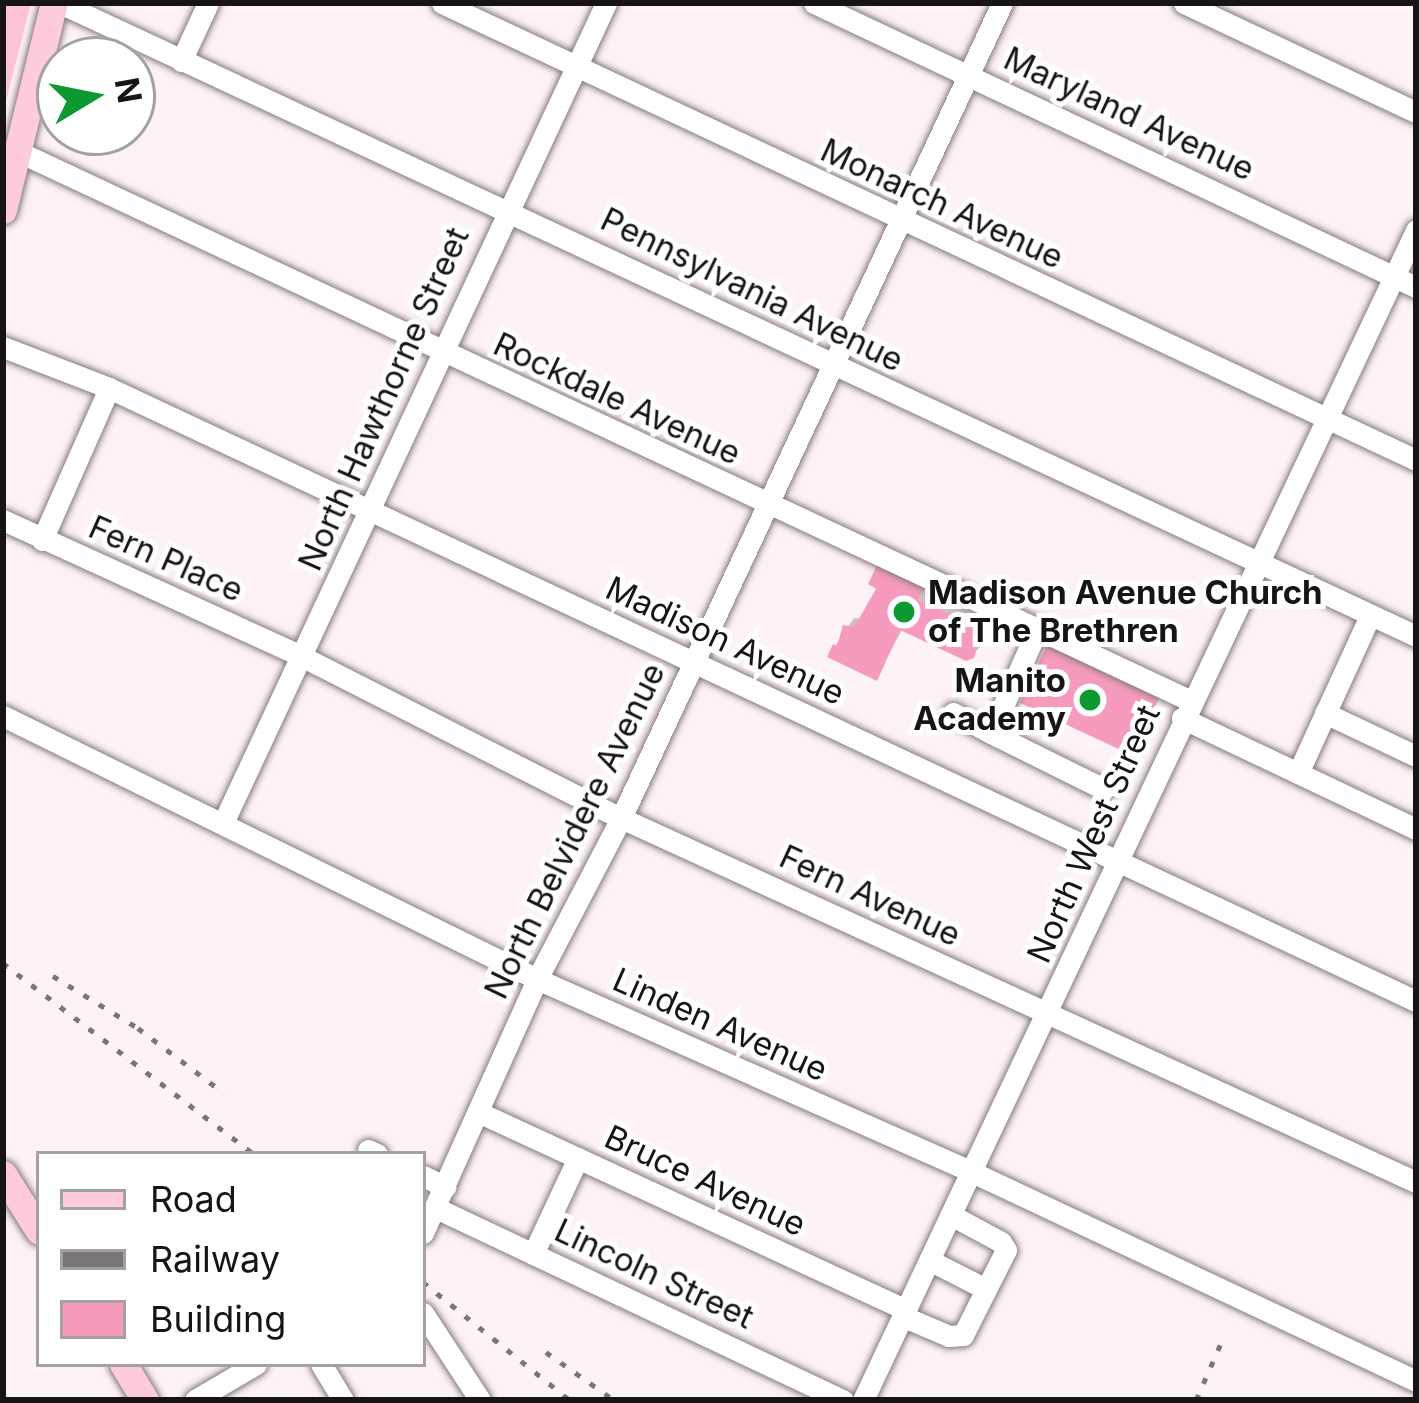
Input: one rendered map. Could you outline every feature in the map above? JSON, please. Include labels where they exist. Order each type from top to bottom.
[{"type":"main road","points":[[3,210],[57,3]]},
{"type":"main road","points":[[3,1174],[36,1226]]},
{"type":"main road","points":[[125,1367],[146,1400]]},
{"type":"street","name":"Pennsylvania Avenue","points":[[57,3],[506,208],[1254,564],[1416,636]]},
{"type":"street","points":[[181,61],[208,3]]},
{"type":"street","name":"Monarch Avenue","points":[[442,3],[1416,460]]},
{"type":"street","name":"North Hawthorne Street","points":[[223,823],[506,208],[606,3]]},
{"type":"street","name":"Maryland Avenue","points":[[814,3],[1406,282]]},
{"type":"street","name":"North Belvidere Avenue","points":[[426,1227],[537,979],[621,818],[1002,3]]},
{"type":"street","points":[[1184,3],[1416,112]]},
{"type":"street","name":"Rockdale Avenue","points":[[17,151],[439,353],[1038,628],[1298,773],[1416,829]]},
{"type":"street","name":"North West Street","points":[[863,1400],[1119,865],[1323,420],[1406,282],[1416,230]]},
{"type":"street","name":"Madison Avenue","points":[[3,346],[109,388],[1416,1001]]},
{"type":"street","points":[[42,540],[109,388]]},
{"type":"street","name":"Fern Place","points":[[3,520],[303,657]]},
{"type":"street","points":[[1298,773],[1370,616]]},
{"type":"street","points":[[991,733],[1038,628]]},
{"type":"street","name":"Fern Avenue","points":[[303,657],[621,818],[1416,1182]]},
{"type":"street","points":[[953,713],[1104,789]]},
{"type":"street","points":[[1325,713],[1416,756]]},
{"type":"street","name":"Linden Avenue","points":[[3,716],[537,979],[972,1172],[1416,1381]]},
{"type":"street","name":"Bruce Avenue","points":[[478,1112],[959,1337],[986,1289]]},
{"type":"street","points":[[533,1254],[578,1158]]},
{"type":"street","name":"Lincoln Street","points":[[426,1180],[441,1198],[533,1254],[843,1400]]},
{"type":"street","points":[[929,1260],[986,1289],[1005,1245],[951,1215]]},
{"type":"street","points":[[426,1318],[480,1400]]},
{"type":"street","points":[[195,1400],[251,1367]]},
{"type":"street","points":[[323,1367],[343,1400]]},
{"type":"shaded area","points":[[3,3],[31,3],[3,113]]},
{"type":"building","name":"Madison Avenue Church of The Brethren","points":[[878,563],[924,584],[918,600],[983,628],[974,658],[966,661],[900,630],[877,681],[827,657],[833,644],[837,646],[843,625],[854,627],[876,589],[868,584]]},
{"type":"building","name":"Manito Academy","points":[[1047,645],[1158,697],[1131,755],[1020,703]]},
{"type":"railway","points":[[3,963],[250,1151]]},
{"type":"railway","points":[[53,976],[138,1028],[224,1093]]},
{"type":"railway","points":[[426,1284],[570,1400]]},
{"type":"railway","points":[[1196,1400],[1224,1336]]},
{"type":"railway","points":[[546,1352],[614,1400]]},
{"type":"place","name":"Madison Avenue Church of The Brethren","points":[[904,612]]},
{"type":"place","name":"Manito Academy","points":[[1090,700]]}]
